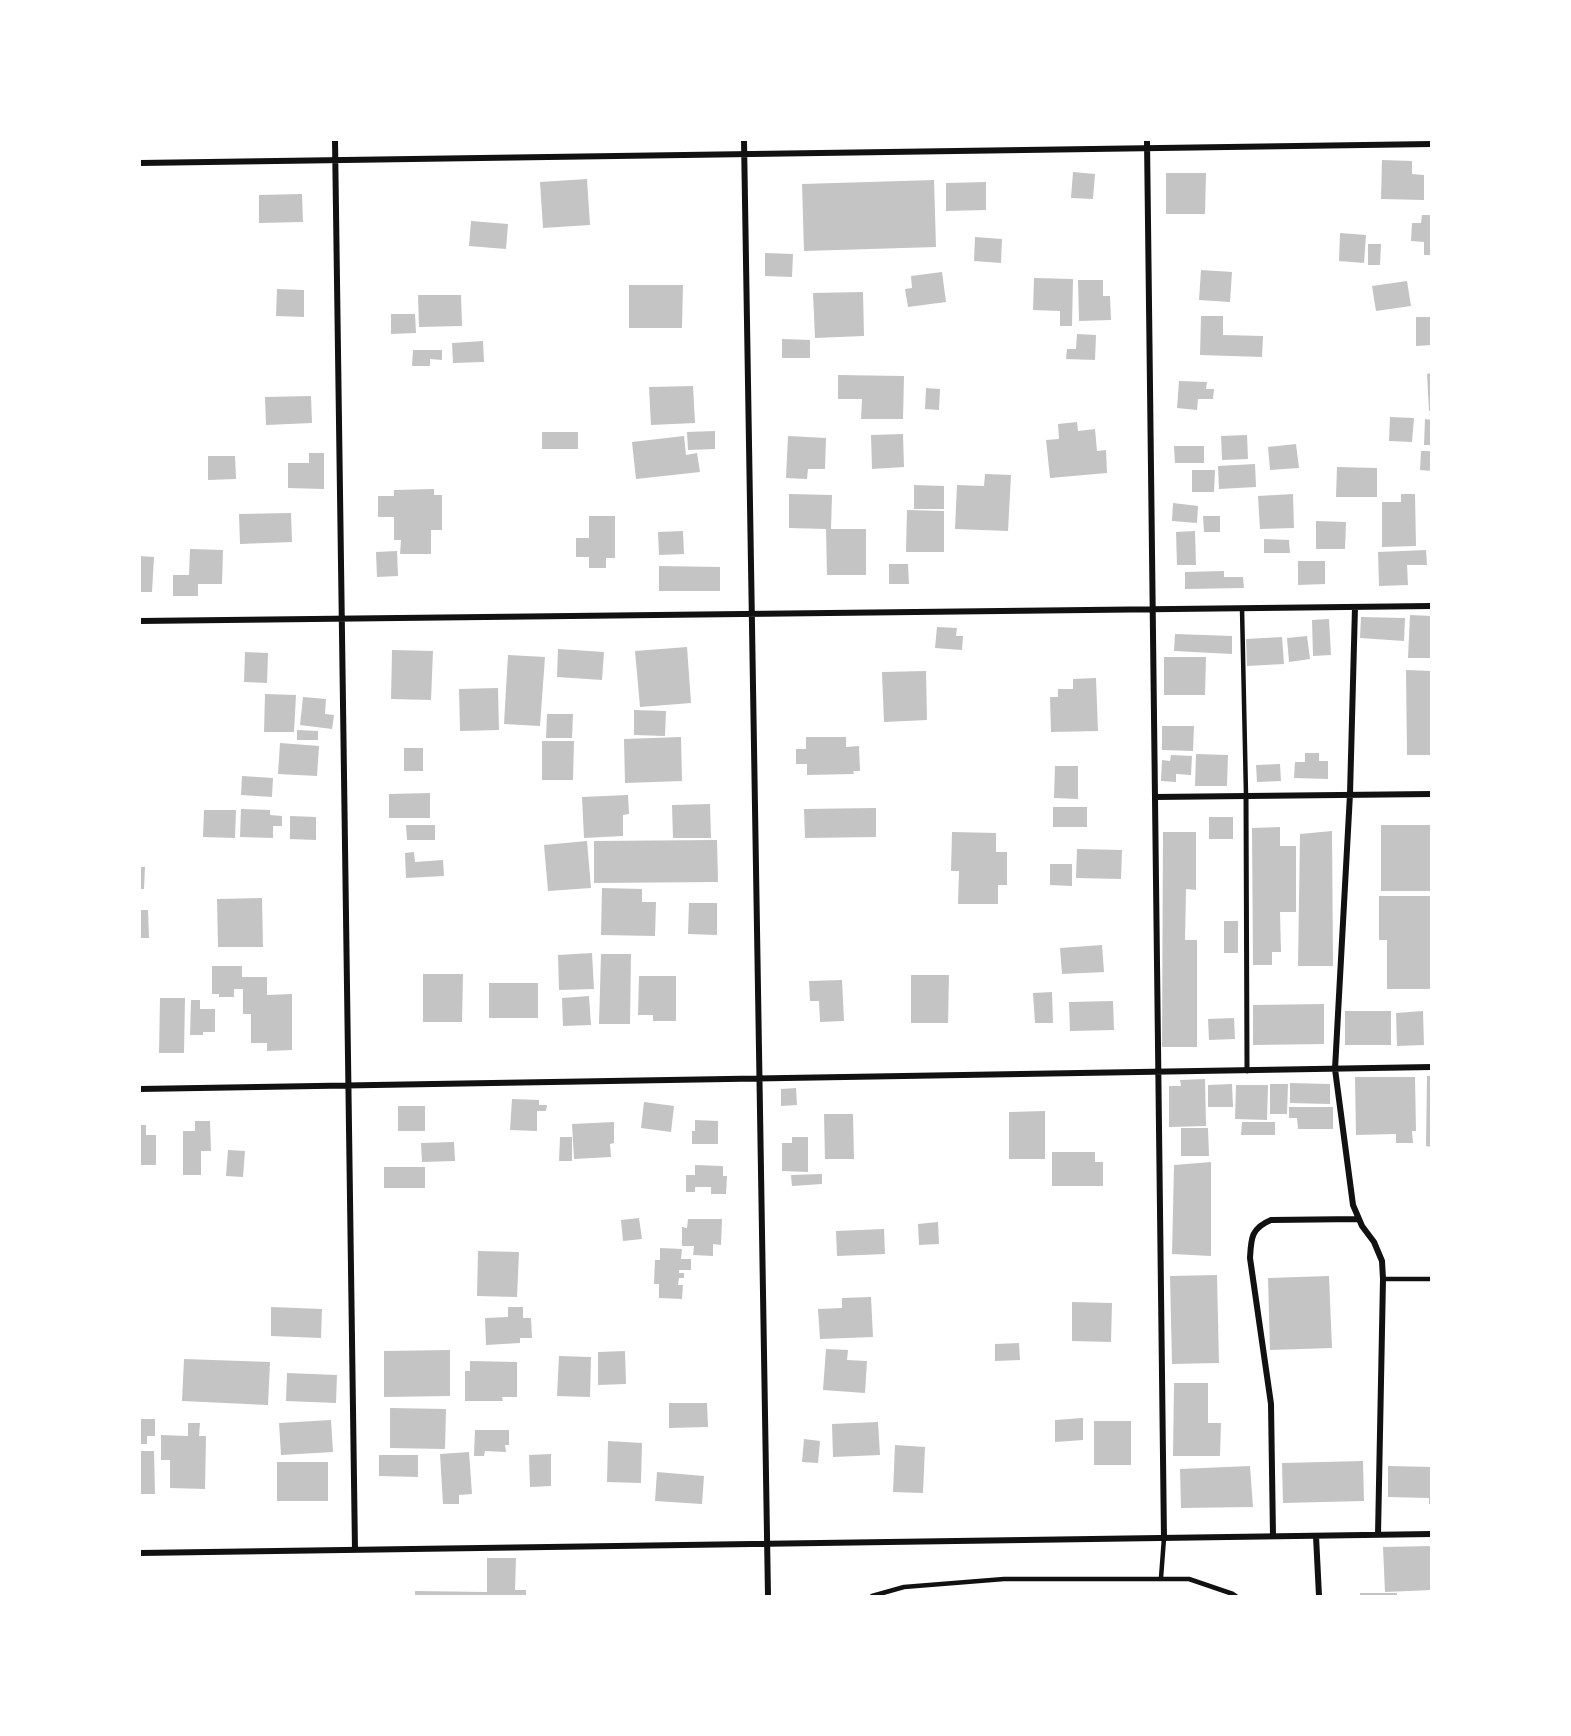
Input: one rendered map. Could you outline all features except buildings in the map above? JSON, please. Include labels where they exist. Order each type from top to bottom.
[{"type":"street","points":[[335,140],[356,1550]]},
{"type":"street","points":[[744,140],[768,1596]]},
{"type":"street","points":[[1147,140],[1164,1538]]},
{"type":"street","points":[[140,163],[1431,144]]},
{"type":"street","points":[[140,621],[1431,606]]},
{"type":"street","points":[[1354,607],[1350,794],[1335,1069],[1353,1205],[1382,1261],[1378,1535]]},
{"type":"street","points":[[1155,797],[1431,794]]},
{"type":"street","points":[[1246,795],[1246,1071]]},
{"type":"street","points":[[140,1089],[1431,1067]]},
{"type":"street","points":[[1273,1536],[1271,1404],[1250,1258],[1251,1239],[1260,1225],[1271,1220],[1359,1219]]},
{"type":"street","points":[[140,1553],[1431,1534]]},
{"type":"street","points":[[1316,1536],[1319,1596]]},
{"type":"lane","points":[[1242,608],[1246,795]]},
{"type":"lane","points":[[1383,1279],[1431,1280]]},
{"type":"lane","points":[[1161,1578],[1164,1538]]},
{"type":"lane","points":[[872,1596],[904,1587],[1004,1579],[1161,1578],[1189,1579],[1236,1596]]}]
